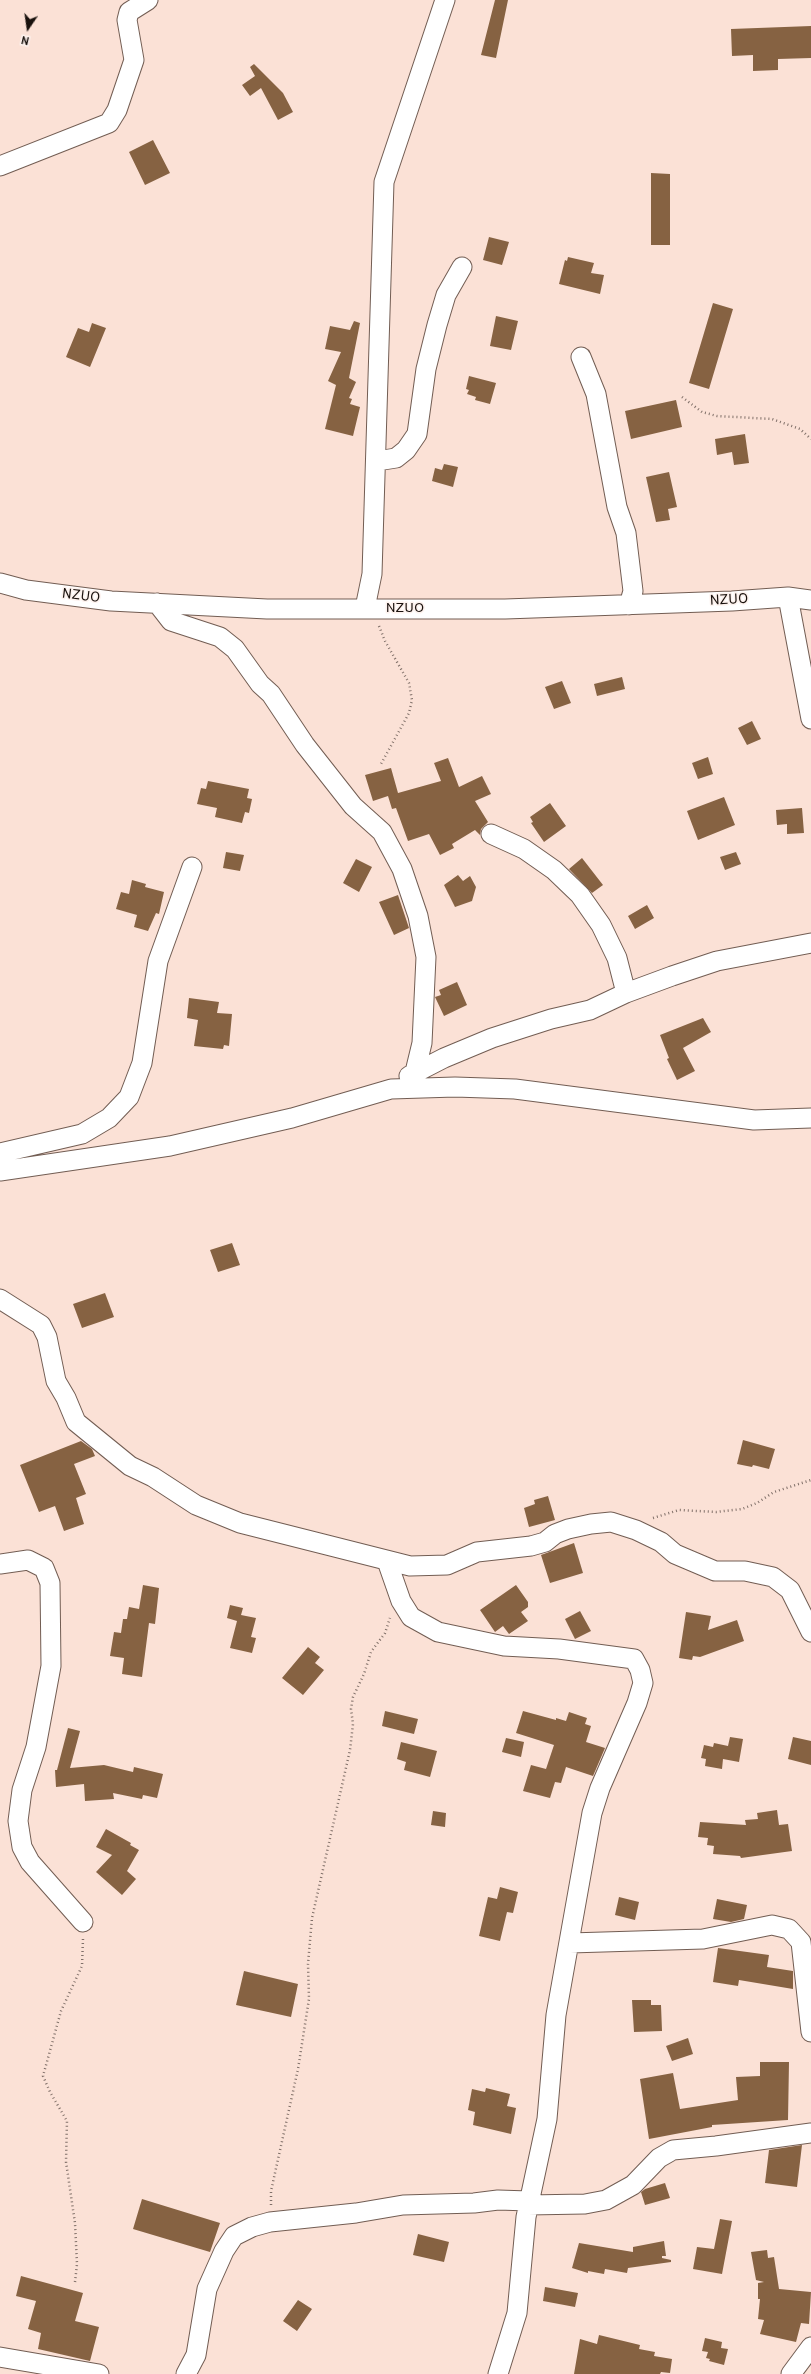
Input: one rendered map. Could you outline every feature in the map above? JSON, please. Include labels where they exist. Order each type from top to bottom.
[{"type":"street","points":[[0,166],[110,123],[118,110],[134,60],[127,20],[129,12],[148,0]]},
{"type":"street","points":[[369,608],[377,462],[384,182],[445,0]]},
{"type":"street","points":[[377,462],[396,458],[406,450],[417,434],[426,369],[437,325],[446,295],[462,267]]},
{"type":"street","points":[[581,357],[596,394],[617,507],[626,533],[633,591],[629,605]]},
{"type":"street","name":"NZUO","points":[[0,583],[26,590],[111,601],[267,609],[505,609],[629,605],[788,597],[811,600]]},
{"type":"street","points":[[788,597],[811,719]]},
{"type":"street","points":[[157,603],[171,621],[220,637],[235,649],[260,684],[271,694],[304,745],[353,806],[382,832],[402,869],[418,916],[426,957],[422,1043],[415,1072]]},
{"type":"street","points":[[491,834],[524,849],[542,861],[554,870],[580,895],[601,925],[617,958],[626,993]]},
{"type":"street","points":[[0,1153],[82,1134],[109,1118],[129,1097],[142,1063],[158,961],[192,867]]},
{"type":"street","points":[[391,1088],[415,1072],[492,1038],[551,1019],[590,1010],[626,993],[717,961],[811,943]]},
{"type":"street","points":[[0,1171],[170,1146],[292,1118],[391,1088],[455,1087],[515,1089],[754,1120],[811,1118]]},
{"type":"street","points":[[0,1299],[41,1325],[47,1337],[56,1381],[66,1398],[76,1422],[130,1466],[153,1477],[196,1506],[240,1523],[410,1566],[447,1565],[478,1552],[497,1552],[531,1546],[545,1542],[554,1534],[568,1529],[591,1524],[611,1522],[636,1530],[660,1542],[675,1554],[715,1571],[745,1571],[773,1577],[790,1590],[811,1632]]},
{"type":"street","points":[[0,1564],[28,1560],[44,1568],[50,1583],[51,1666],[36,1747],[22,1790],[18,1821],[22,1846],[30,1862],[83,1922]]},
{"type":"street","points":[[387,1561],[401,1601],[411,1617],[438,1632],[504,1646],[559,1649],[634,1659],[640,1670],[643,1683],[637,1703],[600,1788],[592,1813],[556,2016],[547,2119],[529,2203],[517,2313],[498,2374]]},
{"type":"street","points":[[570,1943],[703,1939],[772,1925],[789,1929],[801,1942],[811,2032]]},
{"type":"street","points":[[186,2374],[196,2355],[207,2289],[224,2251],[234,2236],[252,2227],[270,2222],[356,2213],[403,2205],[474,2204],[498,2200],[529,2203],[585,2204],[606,2200],[633,2185],[659,2158],[673,2150],[716,2146],[811,2133]]},
{"type":"street","points":[[791,2374],[811,2347]]},
{"type":"street","points":[[0,2357],[99,2374]]},
{"type":"path","points":[[682,397],[702,412],[717,416],[772,419],[800,429],[811,440]]},
{"type":"path","points":[[369,608],[412,691],[409,714],[381,764]]},
{"type":"path","points":[[636,1530],[645,1522],[660,1515],[679,1510],[716,1512],[742,1509],[757,1503],[774,1492],[811,1480]]},
{"type":"path","points":[[270,2222],[271,2191],[298,2069],[309,1999],[308,1964],[312,1918],[346,1776],[353,1724],[350,1709],[353,1697],[364,1674],[371,1652],[385,1633],[391,1616],[401,1601]]},
{"type":"path","points":[[75,2282],[77,2264],[75,2223],[66,2162],[67,2121],[50,2092],[43,2076],[62,2011],[82,1966],[83,1922]]},
{"type":"building","points":[[495,0],[508,0],[496,58],[481,55]]},
{"type":"building","points":[[811,26],[811,58],[778,59],[778,70],[753,71],[753,55],[732,56],[731,29]]},
{"type":"building","points":[[254,64],[283,93],[293,112],[278,120],[261,88],[250,96],[242,85],[255,76],[250,67]]},
{"type":"building","points":[[153,140],[170,173],[145,185],[129,152]]},
{"type":"building","points":[[651,173],[670,174],[670,245],[651,245]]},
{"type":"building","points":[[489,237],[509,242],[502,265],[483,260]]},
{"type":"building","points":[[568,257],[594,263],[591,273],[604,275],[600,294],[559,284],[565,260],[567,261]]},
{"type":"building","points":[[713,303],[733,309],[709,389],[689,383]]},
{"type":"building","points":[[496,316],[518,321],[511,350],[490,346]]},
{"type":"building","points":[[354,321],[360,323],[349,378],[356,382],[349,398],[352,399],[350,404],[360,407],[353,436],[325,429],[336,385],[328,381],[341,352],[325,349],[330,326],[350,330]]},
{"type":"building","points":[[92,323],[106,328],[90,367],[66,357],[78,328],[89,332]]},
{"type":"building","points":[[469,376],[496,383],[490,404],[475,400],[476,397],[467,394],[469,390],[466,389]]},
{"type":"building","points":[[676,400],[682,427],[631,439],[625,411]]},
{"type":"building","points":[[745,434],[749,463],[734,465],[732,452],[717,455],[715,439]]},
{"type":"building","points":[[444,464],[458,467],[453,487],[432,481],[435,468],[442,470]]},
{"type":"building","points":[[669,472],[677,507],[668,509],[670,520],[656,522],[646,477]]},
{"type":"building","points":[[622,677],[625,689],[597,696],[594,684]]},
{"type":"building","points":[[562,681],[571,703],[554,709],[545,687]]},
{"type":"building","points":[[752,721],[761,739],[747,745],[738,728]]},
{"type":"building","points":[[708,757],[713,774],[698,779],[692,763]]},
{"type":"building","points":[[448,758],[459,787],[482,776],[491,794],[475,801],[488,822],[481,829],[480,835],[475,830],[452,844],[454,848],[440,855],[429,834],[408,841],[396,808],[392,809],[388,796],[373,801],[365,775],[391,768],[398,793],[441,781],[434,763]]},
{"type":"building","points":[[208,781],[249,789],[247,798],[252,799],[249,813],[245,812],[242,823],[215,817],[217,808],[197,804],[201,788],[206,789]]},
{"type":"building","points":[[724,797],[735,825],[698,840],[687,811]]},
{"type":"building","points":[[550,803],[566,826],[544,842],[531,823],[533,822],[530,817]]},
{"type":"building","points":[[802,808],[804,833],[787,834],[787,824],[777,825],[776,810]]},
{"type":"building","points":[[226,852],[244,855],[240,871],[223,868]]},
{"type":"building","points":[[736,852],[741,864],[725,870],[720,857]]},
{"type":"building","points":[[582,858],[603,885],[592,893],[569,869]]},
{"type":"building","points":[[356,859],[372,867],[359,892],[343,883]]},
{"type":"building","points":[[458,875],[463,881],[470,876],[476,887],[472,901],[455,907],[444,885]]},
{"type":"building","points":[[132,880],[146,884],[145,887],[164,892],[159,914],[156,913],[148,931],[134,927],[137,915],[116,909],[121,892],[129,894]]},
{"type":"building","points":[[398,895],[409,928],[394,935],[379,902]]},
{"type":"building","points":[[647,905],[654,918],[635,929],[628,916]]},
{"type":"building","points":[[457,982],[467,1005],[444,1016],[435,997],[441,995],[439,990]]},
{"type":"building","points":[[189,998],[219,1002],[217,1013],[232,1014],[229,1046],[224,1045],[223,1049],[194,1046],[198,1020],[187,1018]]},
{"type":"building","points":[[703,1018],[711,1032],[683,1048],[695,1071],[677,1080],[667,1059],[669,1058],[660,1035]]},
{"type":"building","points":[[232,1243],[240,1265],[218,1272],[210,1250]]},
{"type":"building","points":[[105,1293],[114,1317],[82,1328],[73,1304]]},
{"type":"building","points":[[743,1440],[775,1449],[769,1469],[753,1465],[752,1467],[737,1464]]},
{"type":"building","points":[[81,1441],[92,1449],[95,1456],[74,1464],[86,1494],[76,1498],[84,1524],[64,1531],[55,1506],[39,1512],[20,1465]]},
{"type":"building","points":[[548,1496],[555,1520],[529,1527],[524,1508],[535,1504],[534,1500]]},
{"type":"building","points":[[574,1543],[583,1573],[550,1583],[541,1555]]},
{"type":"building","points":[[143,1585],[159,1588],[155,1624],[149,1623],[142,1677],[122,1674],[124,1658],[110,1656],[114,1632],[121,1633],[123,1619],[127,1619],[129,1607],[139,1609]]},
{"type":"building","points":[[516,1585],[528,1602],[528,1607],[521,1612],[528,1621],[509,1634],[503,1626],[495,1632],[480,1610]]},
{"type":"building","points":[[230,1605],[243,1608],[241,1615],[256,1618],[251,1637],[256,1638],[252,1653],[230,1648],[237,1621],[227,1618]]},
{"type":"building","points":[[580,1611],[591,1631],[575,1639],[565,1619]]},
{"type":"building","points":[[686,1612],[711,1616],[708,1630],[737,1620],[744,1641],[700,1657],[693,1656],[692,1660],[679,1658]]},
{"type":"building","points":[[308,1647],[320,1657],[315,1663],[324,1670],[303,1695],[282,1678]]},
{"type":"building","points":[[385,1711],[418,1719],[414,1734],[382,1726]]},
{"type":"building","points":[[523,1711],[556,1720],[556,1718],[566,1721],[569,1712],[587,1718],[585,1724],[591,1726],[586,1742],[605,1748],[593,1776],[566,1767],[561,1783],[555,1782],[550,1798],[523,1791],[531,1765],[546,1769],[554,1745],[516,1733]]},
{"type":"building","points":[[68,1728],[80,1731],[70,1768],[104,1765],[133,1772],[134,1767],[163,1774],[157,1798],[143,1795],[142,1799],[113,1793],[114,1799],[85,1801],[84,1784],[56,1787],[55,1770],[57,1770]]},
{"type":"building","points":[[730,1737],[743,1739],[739,1762],[723,1759],[722,1769],[705,1766],[706,1759],[701,1758],[704,1745],[713,1747],[714,1743],[728,1746]]},
{"type":"building","points":[[793,1737],[811,1741],[811,1765],[788,1759]]},
{"type":"building","points":[[506,1738],[524,1742],[521,1757],[502,1752]]},
{"type":"building","points":[[401,1742],[437,1751],[430,1777],[404,1770],[406,1762],[397,1759]]},
{"type":"building","points":[[777,1810],[779,1825],[788,1824],[792,1851],[741,1858],[740,1856],[713,1854],[714,1846],[707,1845],[708,1838],[698,1837],[700,1822],[746,1825],[745,1820],[758,1819],[757,1813]]},
{"type":"building","points":[[433,1811],[446,1813],[445,1827],[431,1825]]},
{"type":"building","points":[[106,1829],[131,1843],[130,1845],[139,1850],[127,1871],[136,1879],[122,1895],[96,1872],[112,1855],[96,1847]]},
{"type":"building","points":[[500,1887],[518,1892],[513,1913],[507,1912],[500,1941],[479,1936],[488,1897],[497,1899]]},
{"type":"building","points":[[619,1897],[639,1902],[635,1920],[615,1915]]},
{"type":"building","points":[[717,1899],[747,1905],[744,1919],[731,1922],[713,1919]]},
{"type":"building","points":[[718,1948],[769,1955],[767,1967],[793,1971],[793,1989],[739,1980],[738,1986],[713,1982]]},
{"type":"building","points":[[244,1971],[298,1984],[291,2017],[236,2005]]},
{"type":"building","points":[[632,2000],[651,2000],[651,2005],[661,2005],[662,2031],[634,2032]]},
{"type":"building","points":[[688,2038],[693,2054],[672,2061],[666,2046]]},
{"type":"building","points":[[760,2062],[789,2062],[788,2120],[712,2125],[712,2127],[649,2139],[640,2079],[673,2073],[680,2109],[738,2100],[736,2077],[760,2076]]},
{"type":"building","points":[[486,2088],[510,2094],[507,2106],[516,2108],[511,2134],[473,2125],[475,2112],[468,2110],[472,2089],[485,2092]]},
{"type":"building","points":[[802,2145],[797,2187],[765,2183],[769,2150]]},
{"type":"building","points":[[665,2183],[670,2198],[645,2205],[641,2192],[645,2189]]},
{"type":"building","points":[[142,2199],[220,2223],[210,2252],[133,2229]]},
{"type":"building","points":[[720,2219],[732,2221],[722,2274],[693,2269],[697,2247],[714,2249]]},
{"type":"building","points":[[418,2234],[449,2242],[444,2262],[413,2255]]},
{"type":"building","points":[[664,2241],[666,2256],[662,2256],[662,2258],[671,2260],[671,2262],[628,2268],[627,2273],[605,2269],[604,2274],[588,2271],[588,2273],[572,2268],[579,2243],[633,2252],[633,2247]]},
{"type":"building","points":[[767,2250],[768,2258],[774,2257],[779,2289],[811,2292],[809,2324],[801,2323],[796,2342],[760,2334],[764,2320],[758,2319],[760,2299],[758,2299],[758,2283],[764,2282],[756,2280],[751,2252]]},
{"type":"building","points":[[21,2276],[83,2293],[75,2321],[99,2327],[90,2361],[38,2349],[41,2333],[28,2329],[36,2301],[16,2296]]},
{"type":"building","points":[[545,2287],[578,2293],[575,2307],[543,2301]]},
{"type":"building","points":[[298,2300],[312,2309],[297,2331],[283,2321]]},
{"type":"building","points":[[599,2335],[640,2345],[639,2349],[655,2352],[654,2356],[672,2359],[670,2373],[574,2374],[580,2339],[597,2344]]},
{"type":"building","points":[[705,2338],[722,2342],[721,2348],[728,2349],[724,2365],[709,2361],[710,2359],[706,2358],[708,2352],[702,2351]]}]
